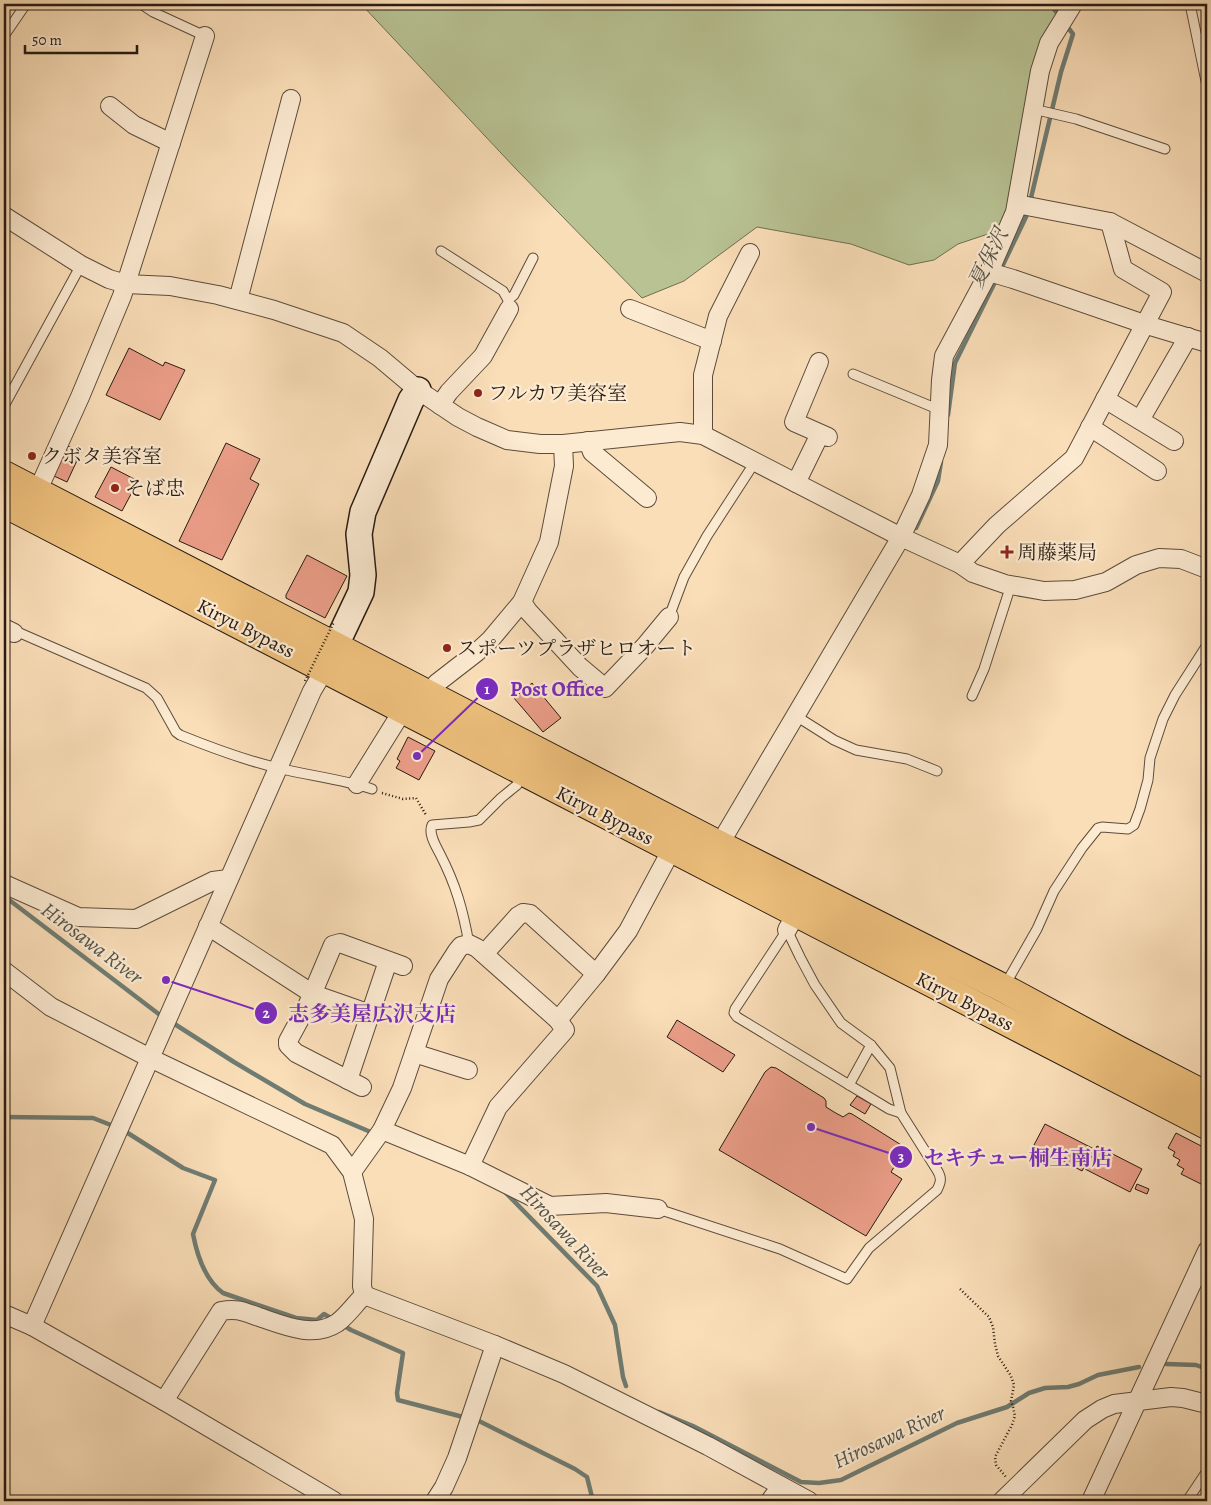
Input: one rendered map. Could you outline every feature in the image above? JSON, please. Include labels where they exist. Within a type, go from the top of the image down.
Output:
[{"type":"highway","name":"Kiryu Bypass","points":[[4,475],[22,504],[325,654],[427,695],[713,856],[1004,988],[1120,1052],[1207,1096]]},
{"type":"highway","name":"Kiryu Bypass","points":[[325,654],[403,710],[524,773],[672,849],[713,856],[792,922],[1207,1125]]},
{"type":"street","points":[[713,856],[901,537],[921,495],[938,445],[944,356],[989,272],[1018,204],[1040,71],[1049,43],[1073,4]]},
{"type":"street","points":[[22,504],[80,398],[126,284],[205,36]]},
{"type":"street","points":[[238,300],[290,99]]},
{"type":"street","points":[[110,106],[134,125],[171,143]]},
{"type":"street","points":[[1018,204],[1110,222],[1207,273]]},
{"type":"street","points":[[4,216],[81,266],[109,279],[126,284],[177,287],[218,295],[343,332],[380,358],[418,390],[458,417],[508,440],[540,444],[563,444],[680,432],[703,435],[901,537],[960,564],[973,573],[1011,585],[1044,591],[1075,590],[1106,582],[1136,565],[1159,558],[1181,559],[1207,569]]},
{"type":"street","points":[[960,564],[997,525],[1074,458],[1162,292],[1123,269],[1110,222]]},
{"type":"street","points":[[703,435],[703,375],[718,316],[750,253]]},
{"type":"street","points":[[989,272],[1144,325],[1207,343]]},
{"type":"street","points":[[440,404],[483,356],[508,304]]},
{"type":"street","points":[[630,308],[712,341]]},
{"type":"street","points":[[1140,420],[1188,337]]},
{"type":"street","points":[[796,483],[824,436],[794,422],[820,362]]},
{"type":"street","points":[[32,1326],[312,692],[325,654],[362,592],[363,575],[360,534],[363,512],[411,400],[418,390]]},
{"type":"street","points":[[1105,398],[1174,441]]},
{"type":"street","points":[[1090,427],[1157,471]]},
{"type":"street","points":[[588,441],[592,452],[647,498]]},
{"type":"street","points":[[427,695],[437,684],[478,652],[522,602],[549,542],[564,466],[563,444]]},
{"type":"street","points":[[522,602],[528,611],[580,667],[605,688],[645,646],[669,617]]},
{"type":"street","points":[[365,787],[403,710]]},
{"type":"street","points":[[558,1020],[596,974],[634,921],[672,849]]},
{"type":"street","points":[[4,884],[78,917],[136,919],[214,881],[228,879]]},
{"type":"street","points":[[484,954],[523,912],[530,914],[596,974]]},
{"type":"street","points":[[208,926],[312,994],[370,1014]]},
{"type":"street","points":[[340,944],[395,963],[370,1014],[355,1084],[296,1053],[288,1045],[288,1041],[312,994],[333,945],[340,944]]},
{"type":"street","points":[[352,1172],[382,1130],[402,1088],[438,979],[457,950],[464,944],[473,945],[484,954],[558,1020],[565,1030],[498,1107],[470,1166]]},
{"type":"street","points":[[4,971],[51,1007],[150,1058],[332,1145],[352,1172],[364,1219],[362,1286],[364,1295]]},
{"type":"street","points":[[414,1053],[468,1070]]},
{"type":"street","points":[[382,1130],[470,1166],[550,1206],[606,1203],[658,1209]]},
{"type":"street","points":[[1091,1501],[1207,1251]]},
{"type":"street","points":[[364,1295],[495,1345],[564,1374],[708,1446],[809,1501]]},
{"type":"street","points":[[164,1401],[222,1311],[234,1309],[297,1329],[322,1331],[342,1319],[364,1295]]},
{"type":"street","points":[[4,1314],[32,1326],[334,1501]]},
{"type":"street","points":[[435,1501],[444,1488],[457,1458],[495,1345]]},
{"type":"street","points":[[1002,1501],[1085,1420],[1102,1408],[1114,1404],[1170,1396],[1207,1404]]},
{"type":"street","points":[[770,1501],[781,1486]]},
{"type":"lane","points":[[4,36],[26,4]]},
{"type":"lane","points":[[141,4],[153,12],[205,36]]},
{"type":"lane","points":[[1190,4],[1207,86]]},
{"type":"lane","points":[[1033,109],[1076,119],[1165,150]]},
{"type":"lane","points":[[441,251],[502,291],[508,304]]},
{"type":"lane","points":[[508,304],[533,258]]},
{"type":"lane","points":[[4,406],[81,266]]},
{"type":"lane","points":[[854,374],[940,410]]},
{"type":"lane","points":[[669,617],[684,577],[707,536],[755,462]]},
{"type":"lane","points":[[972,696],[984,669],[1011,585]]},
{"type":"lane","points":[[9,631],[20,633],[146,688],[158,698],[180,736],[249,761],[365,787]]},
{"type":"lane","points":[[1004,988],[1037,929],[1054,890],[1092,835],[1098,828],[1102,827],[1128,829],[1134,825],[1144,797],[1150,758],[1162,719],[1207,645]]},
{"type":"lane","points":[[796,716],[834,740],[856,750],[907,759],[937,770]]},
{"type":"lane","points":[[469,944],[455,888],[433,842],[430,829],[432,825],[479,820],[517,785],[524,773]]},
{"type":"lane","points":[[658,1209],[780,1249],[847,1279],[869,1248],[937,1190],[940,1185],[941,1180],[937,1170],[901,1113],[890,1068],[871,1045],[848,1029],[832,1010],[807,972],[792,922]]},
{"type":"lane","points":[[792,922],[734,1013],[737,1017],[889,1110],[901,1113]]},
{"type":"lane","points":[[848,1085],[871,1045]]},
{"type":"lane","points":[[1187,1501],[1207,1471]]},
{"type":"path","points":[[365,787],[403,799],[416,798],[432,825]]},
{"type":"path","points":[[960,1289],[989,1317],[993,1327],[994,1344],[998,1356],[1012,1376],[1014,1385],[1011,1401],[1015,1416],[995,1458],[996,1465],[1017,1487]]},
{"type":"green space","points":[[361,4],[1061,4],[1040,71],[1011,209],[1000,230],[958,244],[934,260],[909,265],[851,244],[757,227],[684,281],[642,298],[516,169]]},
{"type":"building","points":[[129,348],[163,366],[165,362],[185,370],[160,420],[106,395]]},
{"type":"building","points":[[226,443],[260,459],[250,479],[259,484],[222,560],[179,541]]},
{"type":"building","points":[[68,446],[81,452],[67,482],[54,476]]},
{"type":"building","points":[[111,467],[138,481],[122,511],[95,497]]},
{"type":"building","points":[[307,555],[347,576],[325,618],[286,598]]},
{"type":"building","points":[[532,683],[561,718],[543,732],[514,698]]},
{"type":"building","points":[[408,737],[435,751],[419,780],[396,768],[400,761],[397,759]]},
{"type":"building","points":[[677,1020],[735,1055],[723,1072],[667,1037]]},
{"type":"building","points":[[771,1067],[776,1068],[824,1098],[826,1107],[834,1112],[843,1117],[849,1113],[852,1114],[906,1148],[891,1172],[902,1179],[866,1236],[719,1150],[765,1072]]},
{"type":"building","points":[[857,1096],[871,1104],[865,1114],[850,1105]]},
{"type":"building","points":[[1045,1124],[1094,1149],[1082,1171],[1034,1145]]},
{"type":"building","points":[[1176,1133],[1207,1149],[1207,1187],[1181,1174],[1184,1169],[1177,1165],[1180,1160],[1173,1156],[1175,1152],[1168,1148]]},
{"type":"building","points":[[1097,1146],[1142,1169],[1130,1192],[1085,1169]]},
{"type":"building","points":[[1137,1184],[1149,1189],[1147,1194],[1135,1189]]},
{"type":"waterway","name":"夏保沢","points":[[1050,4],[1060,17]]},
{"type":"waterway","name":"夏保沢","points":[[1030,202],[1061,72],[1073,34],[1066,25]]},
{"type":"waterway","name":"夏保沢","points":[[1000,271],[1028,210]]},
{"type":"waterway","name":"夏保沢","points":[[948,415],[955,363],[997,278]]},
{"type":"waterway","name":"夏保沢","points":[[916,528],[938,481],[941,462]]},
{"type":"waterway","name":"Hirosawa River","points":[[4,896],[160,1015]]},
{"type":"waterway","name":"Hirosawa River","points":[[173,1023],[305,1104],[373,1133]]},
{"type":"waterway","points":[[4,1117],[93,1118],[116,1127]]},
{"type":"waterway","points":[[123,1130],[183,1168],[215,1180],[193,1234],[203,1266],[217,1288],[223,1293],[296,1318],[317,1320],[324,1314],[334,1320]]},
{"type":"waterway","name":"Hirosawa River","points":[[504,1191],[597,1286],[615,1325],[626,1386]]},
{"type":"waterway","points":[[341,1324],[403,1353],[397,1393],[398,1400],[467,1418]]},
{"type":"waterway","name":"Hirosawa River","points":[[1166,1364],[1196,1365],[1207,1369]]},
{"type":"waterway","name":"Hirosawa River","points":[[659,1412],[693,1426],[801,1482],[819,1483],[841,1480],[957,1423],[1007,1407],[1029,1393],[1045,1388],[1068,1387],[1098,1375],[1139,1367]]},
{"type":"waterway","points":[[474,1420],[575,1469],[587,1477],[593,1501]]},
{"type":"place","name":"フルカワ美容室","points":[[478,393]]},
{"type":"place","name":"クボタ美容室","points":[[32,456]]},
{"type":"place","name":"そば忠","points":[[115,488]]},
{"type":"place","name":"周藤薬局","points":[[1007,552]]},
{"type":"place","name":"スポーツプラザヒロオート","points":[[447,648]]},
{"type":"place","name":"Post Office","points":[[417,756]]},
{"type":"place","name":"志多美屋広沢支店","points":[[166,980]]},
{"type":"place","name":"セキチュー桐生南店","points":[[811,1127]]}]
